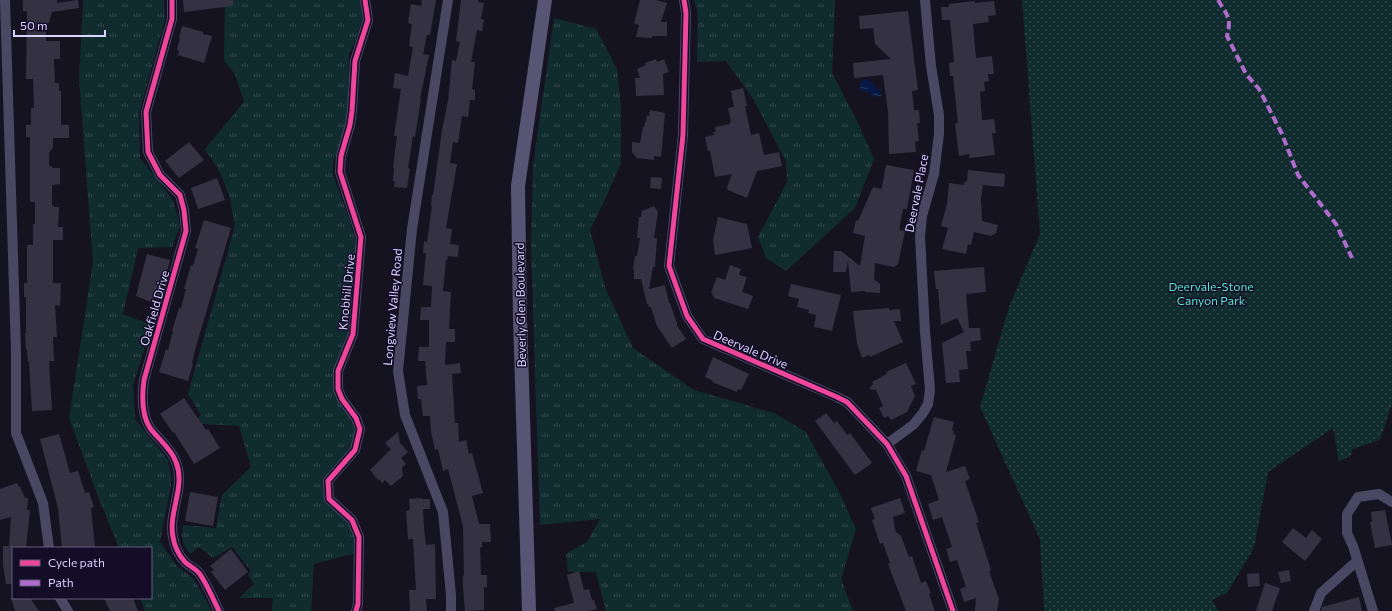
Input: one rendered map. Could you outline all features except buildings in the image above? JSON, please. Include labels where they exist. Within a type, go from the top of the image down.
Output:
[{"type":"main road","name":"Beverly Glen Boulevard","points":[[529,611],[520,326],[518,186],[545,0]]},
{"type":"street","points":[[5,0],[16,352],[16,433],[43,503],[49,547]]},
{"type":"street","name":"Oakfield Drive","points":[[172,0],[172,19],[146,112],[148,152],[160,176],[180,195],[184,210],[186,231],[144,380],[142,393],[144,412],[150,427],[164,442],[176,462],[180,483],[172,526],[173,538],[177,549],[185,562],[199,573],[219,611]]},
{"type":"street","name":"Knobhill Drive","points":[[356,611],[358,604],[358,538],[352,520],[330,499],[328,481],[355,450],[360,429],[356,418],[342,399],[338,389],[338,372],[353,334],[361,237],[340,172],[341,156],[350,125],[352,111],[355,61],[368,20],[364,0]]},
{"type":"street","name":"Longview Valley Road","points":[[448,0],[412,229],[398,371],[405,415],[443,512],[451,595],[451,611]]},
{"type":"street","name":"Deervale Drive","points":[[684,0],[686,13],[682,134],[669,266],[687,316],[703,339],[846,402],[886,444],[906,476],[953,611]]},
{"type":"street","name":"Deervale Place","points":[[886,444],[914,425],[928,404],[930,390],[925,332],[920,236],[922,216],[934,174],[939,134],[939,115],[931,66],[925,0]]},
{"type":"street","points":[[1373,611],[1353,546],[1347,533],[1347,514],[1358,497],[1379,494],[1392,502]]},
{"type":"street","points":[[1314,611],[1321,593],[1357,561]]},
{"type":"street","points":[[61,599],[68,611]]},
{"type":"green space","points":[[83,0],[164,0],[165,19],[139,113],[140,158],[173,200],[180,226],[172,247],[138,248],[123,314],[152,325],[133,385],[135,419],[168,460],[172,480],[160,542],[177,566],[194,579],[212,611],[145,611],[140,599],[152,599],[152,547],[119,547],[69,418],[93,262],[79,79]]},
{"type":"green space","points":[[225,0],[361,0],[363,7],[362,20],[356,40],[349,54],[348,113],[333,164],[333,175],[355,239],[356,254],[348,336],[335,366],[333,383],[338,399],[356,428],[350,451],[330,471],[325,479],[325,493],[350,525],[355,535],[355,553],[314,564],[311,610],[314,611],[272,611],[273,598],[239,598],[254,584],[248,575],[251,571],[232,547],[213,558],[199,547],[190,554],[185,547],[182,537],[183,525],[216,528],[222,495],[251,467],[239,426],[204,424],[197,427],[194,423],[201,415],[188,394],[235,226],[230,199],[221,174],[205,149],[244,102],[235,74],[224,61]]},
{"type":"green space","points":[[694,0],[835,0],[832,73],[857,121],[874,159],[855,208],[786,271],[766,258],[758,237],[787,182],[786,161],[752,97],[726,61],[697,62],[698,13]]},
{"type":"green space","name":"Deervale-Stone Canyon Park","points":[[1022,0],[1392,0],[1392,404],[1380,440],[1352,449],[1351,456],[1339,461],[1333,428],[1268,472],[1254,548],[1227,593],[1212,600],[1218,611],[1044,611],[1040,539],[980,407],[1009,307],[1040,234]]},
{"type":"green space","points":[[554,18],[596,29],[617,69],[621,107],[621,163],[590,230],[606,290],[633,348],[694,390],[774,413],[806,432],[839,492],[856,529],[841,579],[853,611],[606,611],[596,572],[568,572],[566,554],[587,542],[600,519],[540,525],[531,244],[533,165]]},
{"type":"water","points":[[867,79],[881,91],[881,96],[872,97],[870,93],[861,90],[860,83]]},
{"type":"marked path","points":[[1218,0],[1228,17],[1229,25],[1227,36],[1246,74],[1259,89],[1282,134],[1298,175],[1336,224],[1352,258]]},
{"type":"cycle path","points":[[172,0],[172,19],[146,112],[148,152],[160,175],[180,195],[184,210],[186,231],[144,380],[143,404],[147,423],[171,452],[179,471],[178,490],[172,528],[176,547],[183,560],[202,577],[219,611]]},
{"type":"cycle path","points":[[356,611],[358,604],[359,537],[352,520],[329,499],[328,481],[355,450],[360,429],[356,418],[342,399],[338,389],[338,371],[353,334],[361,237],[340,172],[341,156],[350,125],[352,111],[355,61],[368,20],[365,0]]},
{"type":"cycle path","points":[[684,0],[686,13],[683,135],[669,266],[687,316],[703,339],[847,402],[887,444],[906,476],[953,611]]}]
